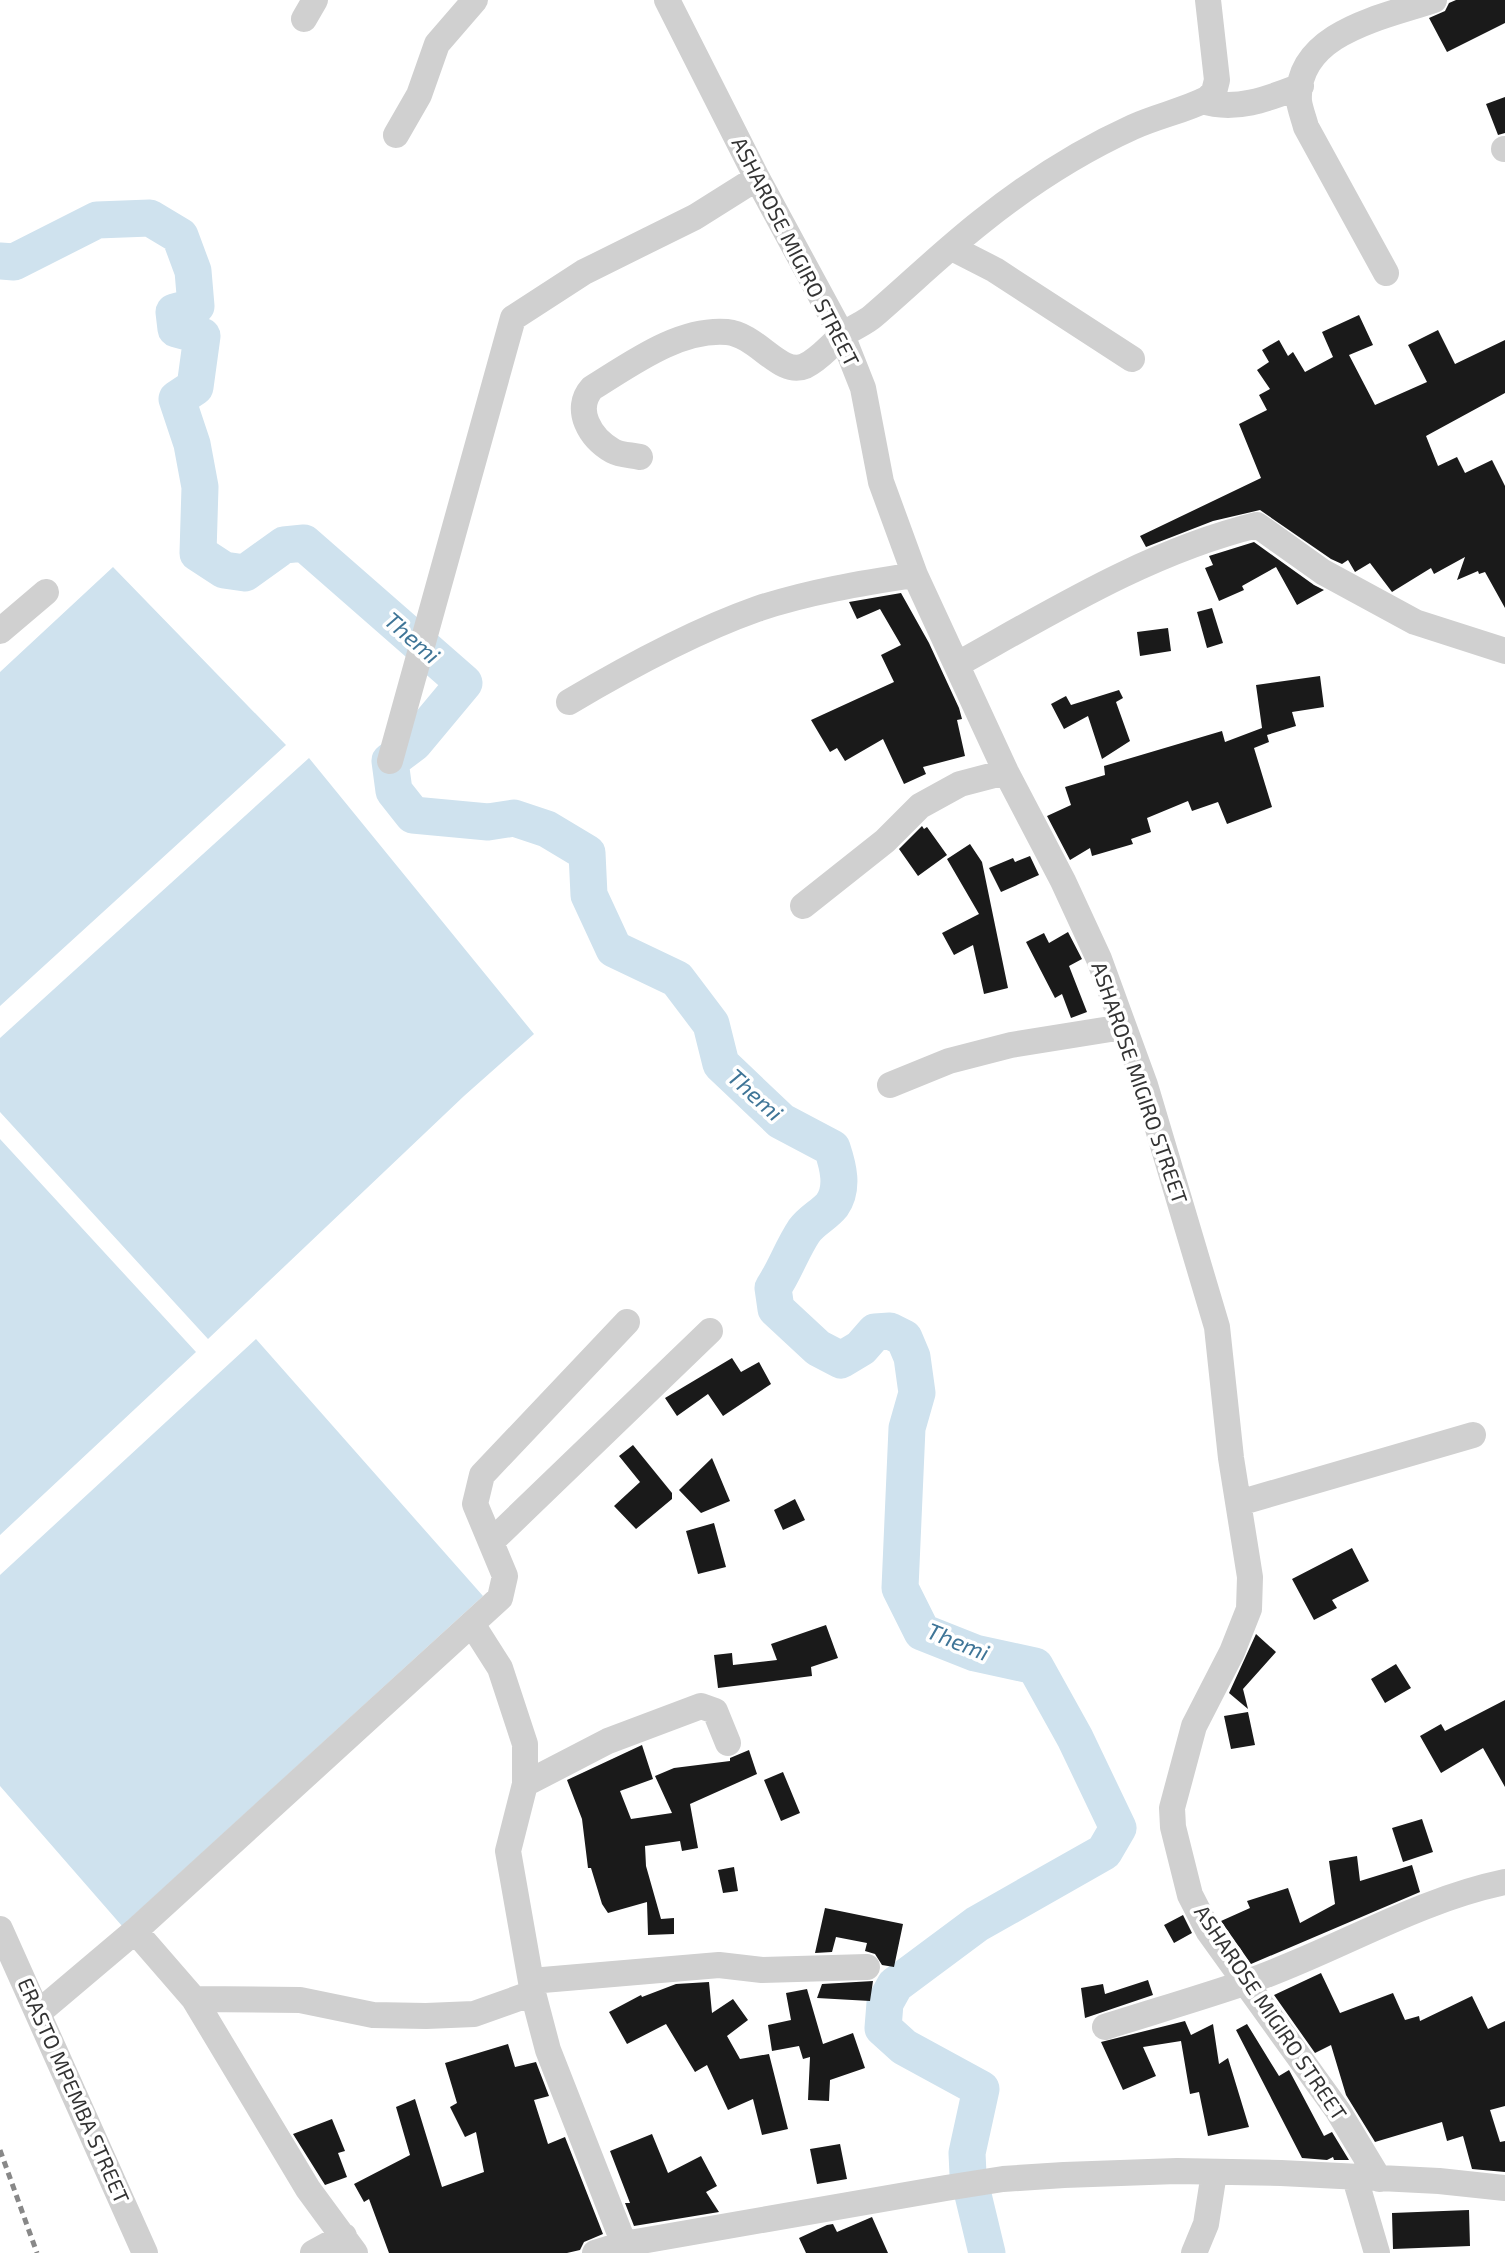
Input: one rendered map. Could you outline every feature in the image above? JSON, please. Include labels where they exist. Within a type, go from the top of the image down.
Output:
[{"type":"street","points":[[396,135],[418,95],[437,44],[475,0]]},
{"type":"street","name":"ASHAROSE MIGIRO STREET","points":[[667,0],[757,178],[842,335],[863,388],[881,482],[915,575],[1006,772],[1094,948],[1145,1085],[1217,1327],[1231,1458],[1250,1577],[1249,1609],[1232,1652],[1194,1726],[1172,1808],[1173,1827],[1190,1895],[1209,1932],[1338,2111],[1367,2178],[1377,2253]]},
{"type":"street","points":[[640,457],[615,452],[601,442],[588,425],[582,408],[584,397],[592,388],[667,344],[699,335],[726,332],[747,337],[780,364],[802,368],[821,356],[842,335],[871,318],[981,222],[1089,150],[1133,127],[1202,101],[1214,92],[1217,80],[1208,0]]},
{"type":"street","points":[[1386,272],[1306,127],[1299,100],[1301,86],[1307,62],[1328,40],[1434,0]]},
{"type":"street","points":[[1202,101],[1217,106],[1239,104],[1301,86]]},
{"type":"street","points":[[390,761],[513,318],[584,272],[695,217],[757,178]]},
{"type":"street","points":[[952,248],[995,270],[1132,359]]},
{"type":"street","points":[[958,664],[1140,567],[1197,544],[1257,525],[1323,572],[1415,622],[1505,651]]},
{"type":"street","points":[[569,702],[652,657],[757,609],[826,590],[915,575]]},
{"type":"street","points":[[0,631],[46,592]]},
{"type":"street","points":[[803,906],[885,841],[920,806],[960,784],[1006,772]]},
{"type":"street","points":[[890,1085],[949,1061],[1011,1045],[1123,1027]]},
{"type":"street","points":[[38,2013],[135,1931],[500,1598],[504,1587],[500,1559],[475,1504],[482,1475],[627,1322]]},
{"type":"street","points":[[491,1542],[710,1331]]},
{"type":"street","points":[[1239,1503],[1473,1435]]},
{"type":"street","points":[[472,1624],[500,1668],[514,1703],[525,1744],[525,1784],[508,1851],[532,1987],[548,2050],[624,2244]]},
{"type":"street","points":[[525,1784],[608,1741],[701,1706],[715,1711],[728,1743]]},
{"type":"street","points":[[1105,2027],[1246,1982],[1406,1915],[1479,1888],[1505,1882]]},
{"type":"street","name":"ERASTO MPEMBA STREET","points":[[0,1929],[145,2253]]},
{"type":"street","points":[[135,1931],[194,2000],[294,2168],[350,2244],[313,2253]]},
{"type":"street","points":[[194,2000],[300,2000],[373,2015],[474,2014],[532,1987],[719,1965],[762,1970],[867,1967]]},
{"type":"street","points":[[595,2253],[624,2244],[1003,2179],[1177,2171],[1439,2180],[1505,2188]]},
{"type":"street","points":[[1194,2253],[1206,2224],[1214,2173]]},
{"type":"water","points":[[113,567],[286,745],[0,1006],[0,672]]},
{"type":"water","points":[[309,758],[534,1034],[464,1096],[208,1339],[0,1112],[0,1038]]},
{"type":"water","points":[[0,1139],[196,1352],[0,1535]]},
{"type":"water","points":[[256,1339],[483,1596],[122,1926],[0,1786],[0,1575]]},
{"type":"building","points":[[1456,0],[1505,0],[1505,23],[1447,52],[1429,18],[1445,11],[1449,3]]},
{"type":"building","points":[[1505,97],[1505,133],[1498,135],[1486,104]]},
{"type":"building","points":[[1359,315],[1373,345],[1349,355],[1375,405],[1427,382],[1408,345],[1438,330],[1455,364],[1505,340],[1505,393],[1426,436],[1438,466],[1457,457],[1465,473],[1492,460],[1505,486],[1505,608],[1485,572],[1479,574],[1478,571],[1457,580],[1465,557],[1434,574],[1431,568],[1392,592],[1370,563],[1355,572],[1348,560],[1342,564],[1331,559],[1260,510],[1213,521],[1146,547],[1140,536],[1261,478],[1239,424],[1267,410],[1259,395],[1270,389],[1257,370],[1269,362],[1262,350],[1279,340],[1288,356],[1293,352],[1305,372],[1333,357],[1322,332]]},
{"type":"building","points":[[1254,542],[1324,590],[1297,605],[1276,567],[1242,586],[1244,590],[1219,601],[1205,568],[1213,565],[1209,556]]},
{"type":"building","points":[[901,593],[929,643],[959,708],[962,719],[957,720],[965,756],[923,767],[926,774],[904,784],[883,739],[845,761],[837,748],[830,752],[811,720],[894,682],[881,655],[901,645],[880,609],[857,619],[849,602]]},
{"type":"building","points":[[1212,608],[1223,643],[1207,648],[1197,612]]},
{"type":"building","points":[[1168,628],[1171,651],[1140,656],[1137,632]]},
{"type":"building","points":[[1320,676],[1324,707],[1292,712],[1296,726],[1267,735],[1269,742],[1254,748],[1272,807],[1227,824],[1218,802],[1192,811],[1188,801],[1147,818],[1151,832],[1131,839],[1133,844],[1092,856],[1090,848],[1070,860],[1047,816],[1071,805],[1065,787],[1105,775],[1104,766],[1222,731],[1225,742],[1262,728],[1256,685]]},
{"type":"building","points":[[1119,690],[1123,698],[1116,702],[1130,741],[1102,759],[1088,716],[1064,729],[1051,704],[1066,696],[1071,705]]},
{"type":"building","points":[[922,826],[924,829],[927,827],[947,855],[918,876],[899,849]]},
{"type":"building","points":[[970,844],[982,862],[1008,988],[984,994],[973,945],[954,955],[942,933],[979,914],[947,859]]},
{"type":"building","points":[[1030,856],[1039,875],[1001,892],[989,868],[1013,858],[1015,862]]},
{"type":"building","points":[[1068,932],[1082,959],[1069,966],[1087,1012],[1071,1018],[1062,994],[1055,998],[1026,942],[1044,933],[1049,943]]},
{"type":"building","points":[[732,1358],[741,1372],[759,1362],[771,1384],[723,1416],[708,1394],[677,1416],[665,1398]]},
{"type":"building","points":[[633,1445],[672,1493],[672,1499],[636,1529],[614,1506],[640,1482],[619,1456]]},
{"type":"building","points":[[712,1458],[730,1501],[701,1513],[679,1490]]},
{"type":"building","points":[[795,1499],[805,1520],[783,1530],[774,1510]]},
{"type":"building","points":[[714,1523],[726,1567],[698,1574],[686,1531]]},
{"type":"building","points":[[1352,1548],[1369,1581],[1332,1600],[1337,1608],[1314,1620],[1292,1579]]},
{"type":"building","points":[[826,1625],[838,1658],[811,1667],[812,1676],[718,1688],[714,1655],[732,1653],[733,1665],[777,1660],[771,1644]]},
{"type":"building","points":[[1256,1634],[1276,1652],[1243,1689],[1248,1709],[1229,1693]]},
{"type":"building","points":[[1396,1664],[1411,1688],[1385,1703],[1371,1679]]},
{"type":"building","points":[[1505,1700],[1505,1787],[1483,1748],[1441,1773],[1420,1736],[1441,1724],[1445,1731]]},
{"type":"building","points":[[1248,1712],[1255,1745],[1231,1749],[1224,1716]]},
{"type":"building","points":[[642,1745],[653,1779],[620,1791],[631,1819],[672,1813],[655,1776],[674,1768],[730,1761],[730,1758],[749,1750],[757,1774],[690,1804],[698,1848],[682,1851],[680,1841],[645,1846],[646,1866],[661,1919],[674,1918],[674,1934],[648,1935],[647,1902],[608,1913],[602,1904],[591,1868],[588,1868],[582,1819],[567,1780]]},
{"type":"building","points":[[783,1772],[800,1813],[781,1821],[764,1780]]},
{"type":"building","points":[[1422,1819],[1433,1852],[1403,1862],[1392,1828]]},
{"type":"building","points":[[1357,1856],[1360,1881],[1412,1865],[1420,1892],[1251,1964],[1221,1921],[1250,1908],[1247,1901],[1288,1888],[1300,1923],[1335,1904],[1329,1861]]},
{"type":"building","points":[[734,1867],[738,1891],[723,1893],[718,1870]]},
{"type":"building","points":[[825,1908],[903,1924],[894,1967],[882,1965],[875,1954],[865,1951],[867,1943],[836,1937],[832,1952],[815,1953]]},
{"type":"building","points":[[1183,1915],[1192,1933],[1174,1943],[1164,1925]]},
{"type":"building","points":[[1321,1973],[1340,2013],[1393,1993],[1405,2020],[1419,2016],[1420,2021],[1472,1996],[1488,2029],[1505,2021],[1505,2106],[1490,2110],[1500,2142],[1505,2141],[1505,2172],[1472,2169],[1463,2136],[1447,2141],[1442,2122],[1375,2142],[1346,2095],[1331,2045],[1315,2053],[1274,1995]]},
{"type":"building","points":[[1148,1980],[1153,1995],[1085,2018],[1081,1988],[1103,1984],[1105,1994]]},
{"type":"building","points":[[873,1981],[870,2001],[817,1998],[822,1984]]},
{"type":"building","points":[[709,1982],[712,2013],[733,1999],[748,2020],[727,2036],[740,2059],[769,2054],[788,2129],[762,2135],[753,2099],[728,2110],[707,2065],[695,2072],[666,2024],[627,2044],[609,2012],[641,1995],[642,1997],[676,1984]]},
{"type":"building","points":[[807,1989],[823,2044],[853,2033],[865,2068],[830,2080],[829,2101],[808,2100],[810,2057],[803,2059],[799,2046],[772,2051],[768,2025],[791,2020],[786,1993]]},
{"type":"building","points":[[1185,2021],[1191,2035],[1213,2024],[1219,2064],[1228,2058],[1249,2127],[1208,2136],[1199,2092],[1190,2094],[1181,2041],[1143,2047],[1156,2076],[1123,2090],[1101,2042]]},
{"type":"building","points":[[1247,2024],[1279,2076],[1289,2070],[1324,2136],[1332,2132],[1349,2160],[1334,2160],[1333,2157],[1327,2160],[1302,2158],[1236,2030]]},
{"type":"building","points":[[508,2044],[515,2067],[536,2062],[549,2096],[534,2100],[548,2144],[565,2137],[603,2234],[584,2242],[580,2250],[567,2253],[389,2253],[369,2199],[364,2202],[354,2184],[410,2155],[396,2107],[415,2099],[442,2187],[484,2172],[476,2132],[465,2137],[450,2107],[457,2103],[445,2063]]},
{"type":"building","points":[[332,2119],[345,2151],[338,2153],[347,2177],[325,2185],[293,2134]]},
{"type":"building","points":[[652,2134],[668,2173],[701,2156],[717,2186],[706,2192],[719,2212],[634,2226],[625,2203],[630,2203],[610,2151]]},
{"type":"building","points":[[840,2144],[847,2179],[817,2184],[810,2149]]},
{"type":"building","points":[[1469,2210],[1470,2246],[1393,2249],[1392,2213]]},
{"type":"building","points":[[872,2217],[888,2253],[806,2253],[799,2238],[827,2225],[833,2224],[837,2232]]},
{"type":"waterway","name":"Themi","points":[[0,261],[14,262],[97,220],[150,218],[180,236],[193,271],[196,306],[174,312],[176,329],[202,336],[195,387],[177,399],[192,444],[200,487],[198,553],[224,570],[245,573],[284,545],[304,543],[464,683],[414,743],[390,761],[394,791],[413,815],[488,822],[514,818],[547,829],[587,853],[589,895],[614,949],[677,979],[711,1024],[721,1064],[781,1121],[832,1148],[839,1177],[836,1198],[829,1209],[807,1227],[796,1245],[773,1288],[776,1309],[818,1348],[841,1360],[861,1348],[875,1332],[890,1331],[904,1338],[912,1357],[917,1393],[907,1428],[900,1588],[922,1632],[975,1653],[1035,1666],[1075,1738],[1118,1828],[1104,1852],[977,1924],[895,1985],[885,2003],[883,2028],[904,2047],[981,2089],[967,2153],[968,2174],[987,2253]]},
{"type":"railway","points":[[0,2150],[37,2253]]}]
